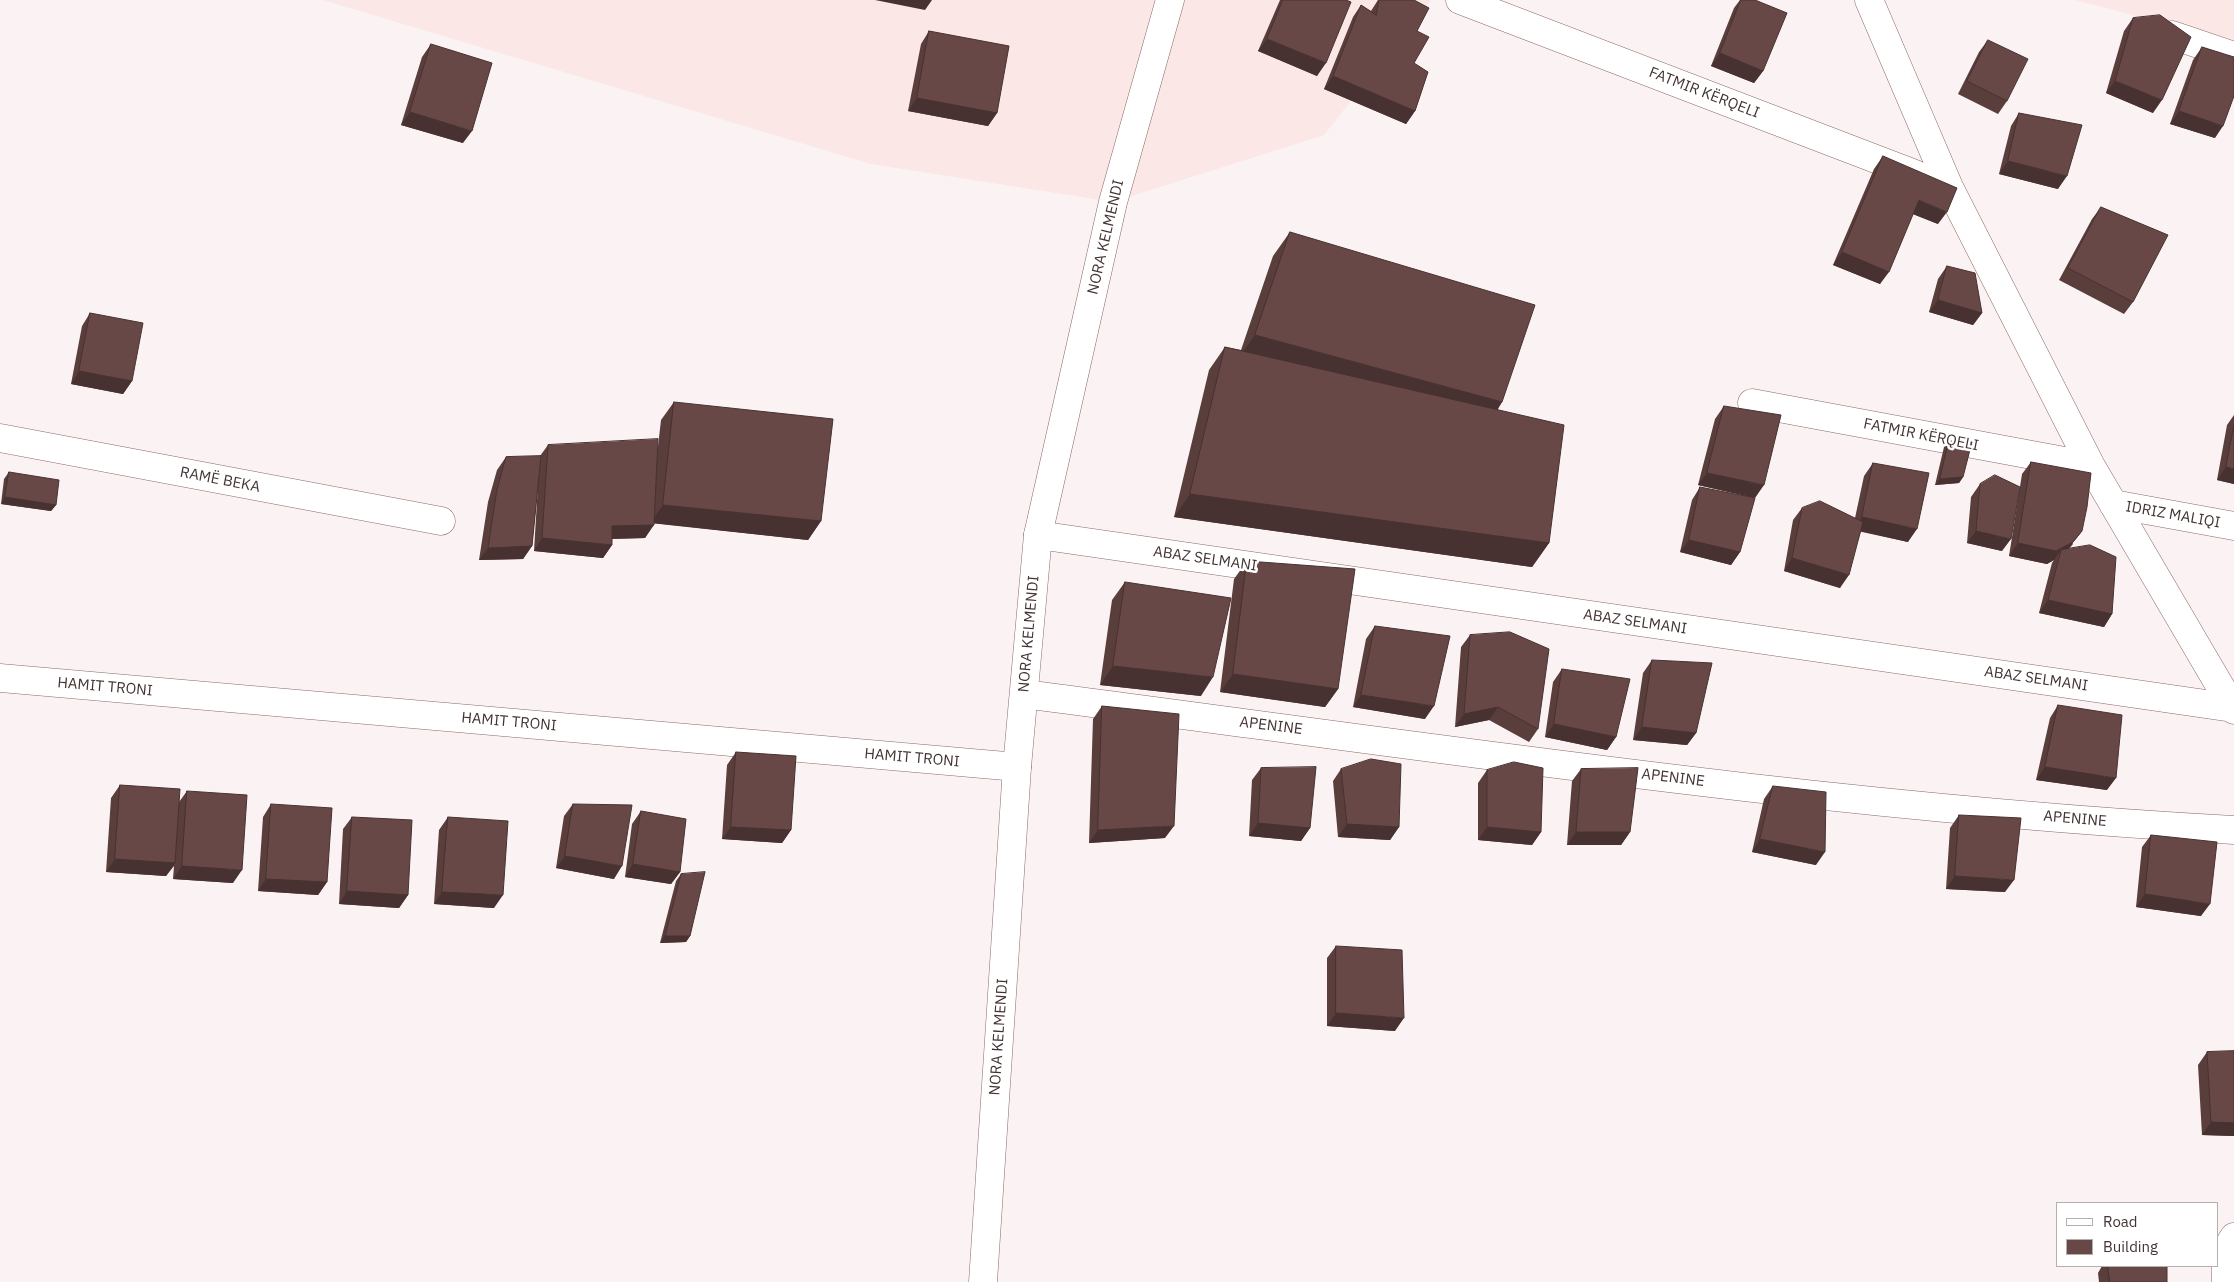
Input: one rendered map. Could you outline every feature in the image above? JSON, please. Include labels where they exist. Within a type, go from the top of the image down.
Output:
[{"type":"street","name":"NORA KELMENDI","points":[[982,1282],[1017,767],[1038,535],[1114,202],[1170,0]]},
{"type":"street","name":"FATMIR KËRQELI","points":[[1460,0],[1949,187]]},
{"type":"street","points":[[1869,0],[1949,187],[2091,466],[2233,709]]},
{"type":"street","points":[[2172,35],[2234,56]]},
{"type":"street","name":"FATMIR KËRQELI","points":[[1752,403],[2091,466]]},
{"type":"street","name":"RAMË BEKA","points":[[0,438],[441,521]]},
{"type":"street","name":"IDRIZ MALIQI","points":[[2113,504],[2234,526]]},
{"type":"street","name":"ABAZ SELMANI","points":[[1038,535],[2233,709]]},
{"type":"street","name":"HAMIT TRONI","points":[[0,678],[1017,767]]},
{"type":"street","name":"APENINE","points":[[1024,694],[1755,789],[2134,825],[2234,830]]},
{"type":"street","points":[[2226,1282],[2226,1261],[2230,1242],[2234,1237]]},
{"type":"shaded area","points":[[323,0],[1431,0],[1324,135],[1113,202],[871,164]]},
{"type":"shaded area","points":[[2075,0],[2234,0],[2234,49],[2129,14]]},
{"type":"building","points":[[1283,0],[1346,0],[1351,2],[1326,63],[1267,39]]},
{"type":"building","points":[[1379,0],[1414,0],[1429,8],[1417,31],[1429,37],[1414,63],[1428,72],[1415,111],[1333,76],[1361,5],[1376,15]]},
{"type":"building","points":[[1741,0],[1755,0],[1787,13],[1763,71],[1720,53]]},
{"type":"building","points":[[2160,15],[2191,37],[2162,100],[2115,81],[2133,18]]},
{"type":"building","points":[[929,31],[1009,46],[997,113],[917,98]]},
{"type":"building","points":[[1988,40],[2028,59],[2007,101],[1967,81]]},
{"type":"building","points":[[431,44],[492,63],[472,131],[410,112]]},
{"type":"building","points":[[2202,47],[2234,57],[2234,96],[2223,126],[2179,111]]},
{"type":"building","points":[[2019,113],[2082,125],[2067,176],[2008,161]]},
{"type":"building","points":[[1883,156],[1957,188],[1947,212],[1919,200],[1889,272],[1842,252]]},
{"type":"building","points":[[2101,207],[2168,235],[2133,302],[2068,268]]},
{"type":"building","points":[[1290,232],[1535,305],[1502,402],[1255,335]]},
{"type":"building","points":[[1947,266],[1975,273],[1982,313],[1938,300]]},
{"type":"building","points":[[90,313],[143,323],[132,381],[79,371]]},
{"type":"building","points":[[1225,347],[1564,425],[1549,543],[1190,494]]},
{"type":"building","points":[[674,402],[833,419],[821,521],[663,505]]},
{"type":"building","points":[[1724,406],[1781,415],[1764,485],[1707,473]]},
{"type":"building","points":[[2234,425],[2234,469],[2226,467]]},
{"type":"building","points":[[658,439],[654,525],[612,526],[612,545],[542,538],[548,445]]},
{"type":"building","points":[[1949,441],[1972,442],[1963,477],[1940,479]]},
{"type":"building","points":[[541,456],[532,546],[488,548],[497,489],[506,457]]},
{"type":"building","points":[[2031,462],[2091,473],[2082,531],[2073,542],[2056,551],[2018,543]]},
{"type":"building","points":[[1873,463],[1929,473],[1917,529],[1862,517]]},
{"type":"building","points":[[9,472],[59,480],[56,505],[5,497]]},
{"type":"building","points":[[1995,475],[2020,487],[2011,539],[1976,531],[1980,484]]},
{"type":"building","points":[[1700,487],[1755,498],[1740,552],[1689,540]]},
{"type":"building","points":[[1820,501],[1863,522],[1849,575],[1792,558],[1802,508]]},
{"type":"building","points":[[2090,545],[2116,557],[2112,614],[2048,600],[2061,550]]},
{"type":"building","points":[[1247,561],[1355,569],[1338,689],[1233,674]]},
{"type":"building","points":[[1125,582],[1231,598],[1213,677],[1113,666]]},
{"type":"building","points":[[1375,626],[1450,636],[1434,706],[1361,695]]},
{"type":"building","points":[[1510,632],[1549,649],[1538,729],[1498,707],[1464,714],[1470,635]]},
{"type":"building","points":[[1652,660],[1712,663],[1696,733],[1642,727]]},
{"type":"building","points":[[1562,669],[1630,679],[1616,737],[1554,724]]},
{"type":"building","points":[[2058,705],[2122,715],[2116,778],[2045,767]]},
{"type":"building","points":[[1102,706],[1179,714],[1174,826],[1098,830]]},
{"type":"building","points":[[736,752],[796,756],[791,830],[731,827]]},
{"type":"building","points":[[1371,759],[1401,764],[1399,827],[1347,824],[1341,769]]},
{"type":"building","points":[[1514,762],[1543,768],[1541,832],[1487,827],[1487,770]]},
{"type":"building","points":[[1316,767],[1310,828],[1258,823],[1261,768]]},
{"type":"building","points":[[1638,768],[1630,832],[1576,832],[1581,769]]},
{"type":"building","points":[[120,785],[180,789],[175,863],[115,859]]},
{"type":"building","points":[[1773,786],[1826,792],[1825,852],[1760,839]]},
{"type":"building","points":[[187,791],[247,795],[242,870],[182,866]]},
{"type":"building","points":[[271,804],[332,808],[327,882],[266,879]]},
{"type":"building","points":[[573,804],[632,805],[622,866],[565,856]]},
{"type":"building","points":[[641,811],[686,819],[680,872],[633,864]]},
{"type":"building","points":[[1959,815],[2021,818],[2014,880],[1955,876]]},
{"type":"building","points":[[352,817],[412,820],[408,895],[347,891]]},
{"type":"building","points":[[448,817],[508,821],[503,895],[442,892]]},
{"type":"building","points":[[2151,835],[2217,842],[2210,904],[2145,894]]},
{"type":"building","points":[[705,872],[690,936],[665,936],[681,874]]},
{"type":"building","points":[[1336,946],[1402,950],[1404,1018],[1336,1013]]},
{"type":"building","points":[[2234,1051],[2234,1123],[2211,1122],[2207,1052]]},
{"type":"building","points":[[2108,1267],[2167,1267],[2167,1282],[2110,1282]]}]
